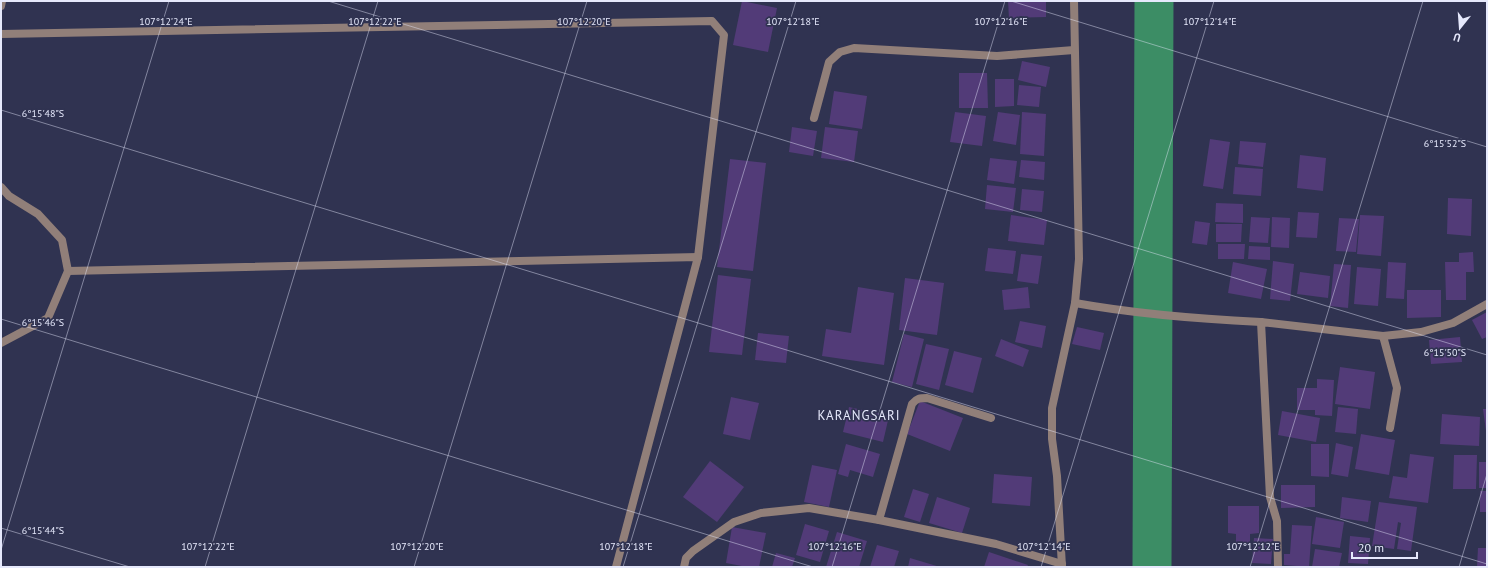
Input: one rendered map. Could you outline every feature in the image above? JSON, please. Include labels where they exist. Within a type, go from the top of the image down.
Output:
[{"type":"street","points":[[1,6],[2,1]]},
{"type":"street","points":[[684,567],[686,558],[693,551],[734,522],[761,513],[809,508],[879,520],[996,544],[1062,566],[1057,476],[1052,439],[1052,408],[1075,304],[1079,259],[1074,1]]},
{"type":"street","points":[[1,34],[712,21],[724,35],[698,257],[616,567]]},
{"type":"street","points":[[814,118],[829,62],[840,52],[854,48],[997,56],[1074,50]]},
{"type":"street","points":[[1,187],[9,196],[38,214],[62,240],[68,271],[48,318],[1,343]]},
{"type":"street","points":[[68,271],[698,257]]},
{"type":"street","points":[[1075,304],[1113,310],[1208,319],[1261,322],[1383,336],[1421,332],[1453,323],[1487,304]]},
{"type":"street","points":[[1261,322],[1270,497],[1277,521],[1278,567]]},
{"type":"street","points":[[1383,336],[1397,388],[1390,428]]},
{"type":"street","points":[[879,520],[912,404],[916,399],[927,398],[991,418]]},
{"type":"building","points":[[742,1],[777,8],[768,52],[733,45]]},
{"type":"building","points":[[1008,1],[1046,1],[1046,17],[1009,18]]},
{"type":"building","points":[[1022,61],[1050,67],[1046,87],[1018,80]]},
{"type":"building","points":[[959,73],[987,73],[988,108],[959,108]]},
{"type":"building","points":[[995,79],[1014,79],[1014,106],[995,107]]},
{"type":"building","points":[[1019,85],[1041,87],[1039,107],[1017,105]]},
{"type":"building","points":[[834,91],[867,96],[862,129],[829,124]]},
{"type":"building","points":[[955,112],[986,116],[982,146],[950,142]]},
{"type":"building","points":[[998,112],[1020,115],[1016,145],[993,141]]},
{"type":"building","points":[[1022,112],[1046,114],[1044,156],[1020,154]]},
{"type":"building","points":[[792,127],[817,131],[813,156],[789,152]]},
{"type":"building","points":[[825,127],[858,131],[854,162],[821,158]]},
{"type":"building","points":[[1210,139],[1230,142],[1223,189],[1203,186]]},
{"type":"building","points":[[1240,141],[1266,143],[1263,167],[1238,164]]},
{"type":"building","points":[[1300,155],[1326,158],[1323,191],[1297,188]]},
{"type":"building","points":[[990,158],[1017,161],[1014,184],[987,180]]},
{"type":"building","points":[[730,159],[766,163],[753,271],[717,267]]},
{"type":"building","points":[[1021,160],[1045,162],[1044,180],[1019,177]]},
{"type":"building","points":[[1235,167],[1263,169],[1261,196],[1233,194]]},
{"type":"building","points":[[987,185],[1016,188],[1013,212],[985,209]]},
{"type":"building","points":[[1022,189],[1044,191],[1042,212],[1020,210]]},
{"type":"building","points":[[1448,198],[1472,199],[1471,236],[1447,234]]},
{"type":"building","points":[[1216,203],[1243,204],[1243,223],[1215,222]]},
{"type":"building","points":[[1298,212],[1319,213],[1317,238],[1296,237]]},
{"type":"building","points":[[1011,215],[1047,220],[1044,245],[1008,241]]},
{"type":"building","points":[[1360,215],[1384,216],[1381,256],[1357,254]]},
{"type":"building","points":[[1251,217],[1270,218],[1268,243],[1249,242]]},
{"type":"building","points":[[1272,217],[1290,218],[1289,248],[1271,247]]},
{"type":"building","points":[[1339,218],[1359,219],[1356,252],[1336,251]]},
{"type":"building","points":[[1195,221],[1210,223],[1207,245],[1192,243]]},
{"type":"building","points":[[1216,224],[1242,224],[1241,242],[1216,242]]},
{"type":"building","points":[[1218,244],[1245,244],[1244,259],[1218,259]]},
{"type":"building","points":[[1249,246],[1270,247],[1270,260],[1248,259]]},
{"type":"building","points":[[988,248],[1016,251],[1013,274],[985,271]]},
{"type":"building","points":[[1473,252],[1474,272],[1466,272],[1466,300],[1446,300],[1445,262],[1459,262],[1459,253]]},
{"type":"building","points":[[1021,254],[1042,256],[1038,284],[1017,281]]},
{"type":"building","points":[[1273,261],[1294,264],[1290,301],[1270,299]]},
{"type":"building","points":[[1233,262],[1267,269],[1261,299],[1228,293]]},
{"type":"building","points":[[1388,262],[1406,263],[1404,299],[1386,298]]},
{"type":"building","points":[[1334,264],[1351,265],[1348,308],[1330,306]]},
{"type":"building","points":[[1357,267],[1381,269],[1378,306],[1354,304]]},
{"type":"building","points":[[1300,272],[1330,276],[1328,298],[1297,294]]},
{"type":"building","points":[[718,275],[751,279],[742,355],[709,352]]},
{"type":"building","points":[[905,278],[944,283],[937,335],[899,330]]},
{"type":"building","points":[[858,287],[894,293],[884,365],[822,356],[826,329],[851,333]]},
{"type":"building","points":[[1028,287],[1030,308],[1004,310],[1002,290]]},
{"type":"building","points":[[1407,290],[1441,290],[1441,317],[1407,318]]},
{"type":"building","points":[[1487,312],[1487,337],[1482,339],[1472,320]]},
{"type":"building","points":[[1020,321],[1046,326],[1042,348],[1015,342]]},
{"type":"building","points":[[1077,327],[1104,333],[1100,350],[1072,344]]},
{"type":"building","points":[[758,333],[789,336],[786,363],[755,360]]},
{"type":"building","points":[[904,334],[924,339],[912,387],[892,382]]},
{"type":"building","points":[[1460,337],[1462,362],[1431,364],[1429,340]]},
{"type":"building","points":[[1001,339],[1029,350],[1023,367],[995,356]]},
{"type":"building","points":[[926,344],[949,349],[939,390],[916,384]]},
{"type":"building","points":[[954,351],[982,358],[973,393],[945,385]]},
{"type":"building","points":[[1340,367],[1375,372],[1370,409],[1335,404]]},
{"type":"building","points":[[1317,379],[1334,380],[1332,416],[1315,415],[1315,410],[1297,410],[1297,388],[1317,388]]},
{"type":"building","points":[[731,397],[759,403],[750,440],[723,434]]},
{"type":"building","points":[[920,401],[963,418],[950,451],[907,434]]},
{"type":"building","points":[[849,407],[889,416],[883,442],[843,432]]},
{"type":"building","points":[[1338,407],[1358,409],[1356,434],[1335,432]]},
{"type":"building","points":[[1483,409],[1487,409],[1487,431],[1486,431]]},
{"type":"building","points":[[1282,411],[1320,418],[1316,442],[1278,435]]},
{"type":"building","points":[[1442,414],[1480,417],[1479,446],[1440,444]]},
{"type":"building","points":[[1361,434],[1395,440],[1389,475],[1355,469]]},
{"type":"building","points":[[1336,443],[1353,447],[1348,477],[1331,474]]},
{"type":"building","points":[[846,444],[880,454],[873,477],[850,470],[848,477],[838,474]]},
{"type":"building","points":[[1311,444],[1329,444],[1329,477],[1311,476]]},
{"type":"building","points":[[1410,454],[1434,457],[1428,503],[1389,498],[1393,476],[1407,478]]},
{"type":"building","points":[[1454,455],[1477,455],[1476,489],[1453,489]]},
{"type":"building","points":[[710,461],[744,487],[717,522],[683,497]]},
{"type":"building","points":[[1479,462],[1487,462],[1487,488],[1479,488]]},
{"type":"building","points":[[812,465],[837,470],[829,507],[804,502]]},
{"type":"building","points":[[994,474],[1032,477],[1030,506],[992,503]]},
{"type":"building","points":[[1281,485],[1315,485],[1315,507],[1281,508]]},
{"type":"building","points":[[913,489],[929,494],[920,522],[904,517]]},
{"type":"building","points":[[1480,491],[1487,491],[1487,512],[1480,512]]},
{"type":"building","points":[[937,497],[970,508],[962,533],[929,523]]},
{"type":"building","points":[[1342,497],[1371,501],[1368,522],[1340,518]]},
{"type":"building","points":[[1379,502],[1417,507],[1411,551],[1397,549],[1401,523],[1398,522],[1394,549],[1372,546]]},
{"type":"building","points":[[1228,506],[1259,506],[1259,533],[1250,534],[1250,543],[1236,543],[1236,534],[1228,533]]},
{"type":"building","points":[[1316,517],[1344,522],[1340,548],[1312,544]]},
{"type":"building","points":[[805,524],[829,531],[820,562],[796,555]]},
{"type":"building","points":[[1292,525],[1312,526],[1309,567],[1284,565],[1284,554],[1290,554]]},
{"type":"building","points":[[732,527],[766,533],[759,567],[747,567],[726,563]]},
{"type":"building","points":[[837,532],[867,541],[859,567],[826,567]]},
{"type":"building","points":[[1350,536],[1370,538],[1368,564],[1348,563]]},
{"type":"building","points":[[1254,538],[1273,539],[1271,564],[1252,563]]},
{"type":"building","points":[[877,545],[899,551],[894,567],[870,567]]},
{"type":"building","points":[[1478,548],[1487,548],[1487,567],[1477,567]]},
{"type":"building","points":[[1315,549],[1342,553],[1339,567],[1312,567]]},
{"type":"building","points":[[989,552],[1028,565],[1027,567],[984,567]]},
{"type":"building","points":[[776,553],[795,558],[792,567],[772,567]]},
{"type":"building","points":[[910,558],[940,567],[908,567]]},
{"type":"waterway","points":[[1152,567],[1154,1]]},
{"type":"district","name":"KARANGSARI","points":[[859,415]]}]
